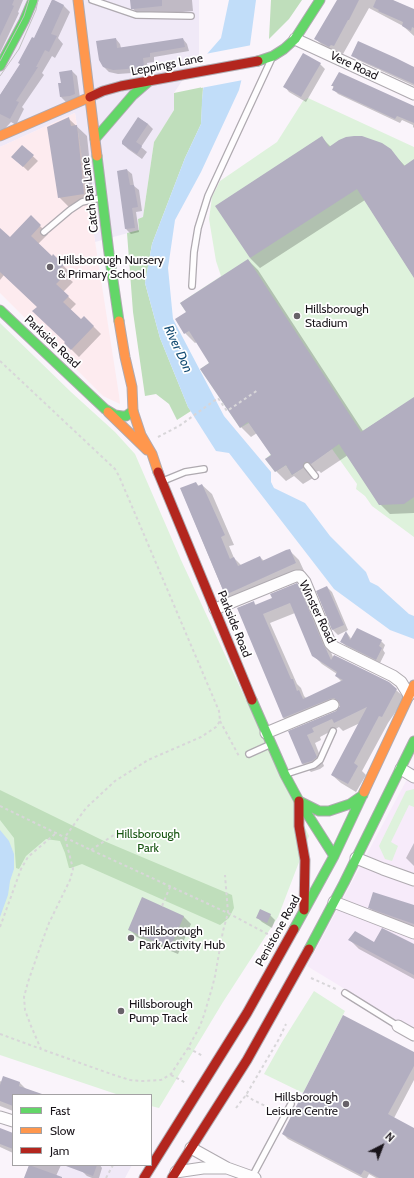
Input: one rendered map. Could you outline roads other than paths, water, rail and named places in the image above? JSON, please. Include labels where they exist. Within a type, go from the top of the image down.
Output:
[{"type":"main road","points":[[0,66],[24,21],[33,0]]},
{"type":"main road","name":"Catch Bar Lane","points":[[78,0],[115,296],[125,357],[132,387],[133,411]]},
{"type":"main road","name":"Leppings Lane","points":[[0,136],[103,91],[121,86],[257,61],[273,56],[295,39],[320,0]]},
{"type":"main road","points":[[95,139],[133,95],[148,82]]},
{"type":"main road","name":"Parkside Road","points":[[0,310],[106,409],[127,432],[152,454]]},
{"type":"main road","name":"Catch Bar Lane","points":[[132,387],[138,398]]},
{"type":"main road","points":[[138,398],[142,407]]},
{"type":"main road","points":[[133,411],[137,406],[138,398]]},
{"type":"main road","name":"Parkside Road","points":[[106,409],[115,415],[122,416],[126,416],[133,411],[141,434],[152,454],[162,482],[266,733],[299,801],[338,862]]},
{"type":"main road","name":"Parkside Road","points":[[151,437],[152,454]]},
{"type":"main road","name":"Penistone Road","points":[[152,1165],[247,1013],[304,910],[338,862],[363,795],[412,690]]},
{"type":"main road","points":[[174,1175],[246,1060],[297,971],[344,883],[414,741]]},
{"type":"main road","points":[[382,753],[400,769]]},
{"type":"main road","points":[[299,801],[319,811],[329,811],[350,804],[363,795]]},
{"type":"main road","name":"Parkside Road","points":[[299,801],[300,826],[305,860],[304,910]]},
{"type":"main road","points":[[338,862],[344,883]]},
{"type":"main road","points":[[155,1160],[175,1152],[192,1148]]},
{"type":"main road","name":"Penistone Road","points":[[144,1178],[151,1166]]},
{"type":"street","name":"Vere Road","points":[[295,39],[414,94]]},
{"type":"street","name":"Winster Road","points":[[215,609],[296,576],[300,576],[305,582],[330,643],[334,647],[393,676],[412,690]]},
{"type":"street","points":[[266,733],[333,706]]},
{"type":"street","points":[[400,769],[414,777]]},
{"type":"street","points":[[356,858],[414,880]]},
{"type":"street","points":[[334,902],[414,933]]},
{"type":"street","points":[[398,1026],[414,1035]]},
{"type":"street","points":[[0,1117],[12,1121]]},
{"type":"street","points":[[192,1148],[227,1168],[254,1178]]},
{"type":"street","points":[[174,1175],[203,1168],[227,1168]]},
{"type":"lane","points":[[92,0],[136,15],[191,16]]},
{"type":"lane","points":[[192,286],[194,252],[198,228],[208,196],[273,56]]},
{"type":"lane","points":[[44,232],[82,202],[102,198]]},
{"type":"lane","points":[[308,466],[315,476]]},
{"type":"lane","points":[[162,482],[185,472],[204,468]]},
{"type":"lane","points":[[285,774],[314,765],[320,760],[333,731]]},
{"type":"lane","points":[[249,754],[272,744]]},
{"type":"lane","points":[[346,993],[398,1026]]},
{"type":"lane","points":[[254,1178],[291,1104]]},
{"type":"water","name":"River Don","points":[[229,0],[256,0],[250,45],[239,90],[201,172],[175,220],[168,268],[173,319],[224,416],[271,472],[271,482],[274,488],[305,503],[330,536],[366,572],[370,582],[378,586],[409,614],[414,616],[414,639],[390,630],[334,589],[229,453],[216,451],[188,407],[160,338],[145,283],[152,244],[185,158],[201,124],[207,54],[221,38]]},
{"type":"water","points":[[0,830],[9,841],[14,854],[14,869],[8,895],[0,917]]},
{"type":"tram line","points":[[0,61],[24,16],[29,0]]},
{"type":"tram line","points":[[0,76],[19,49],[36,10],[38,0]]},
{"type":"place","name":"Hillsborough Nursery & Primary School","points":[[50,267]]},
{"type":"place","name":"Hillsborough Stadium","points":[[297,316]]},
{"type":"place","name":"Hillsborough Park Activity Hub","points":[[131,938]]},
{"type":"place","name":"Hillsborough Pump Track","points":[[121,1011]]},
{"type":"place","name":"Hillsborough Leisure Centre","points":[[346,1104]]},
{"type":"park label","name":"Hillsborough Park","points":[[148,841]]}]
